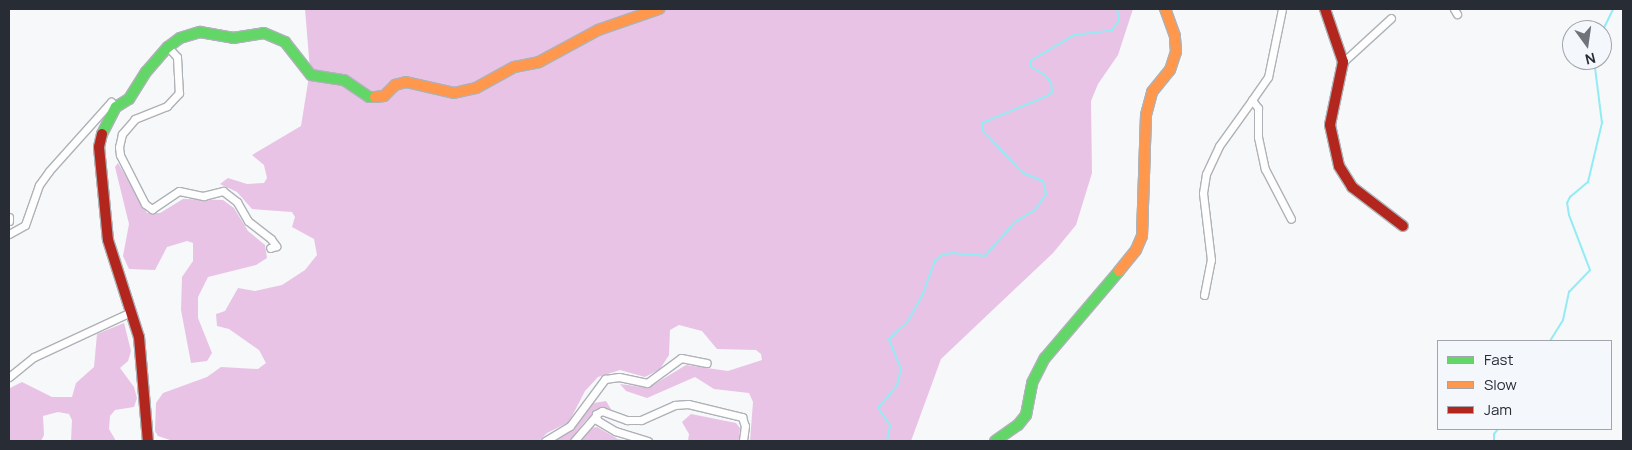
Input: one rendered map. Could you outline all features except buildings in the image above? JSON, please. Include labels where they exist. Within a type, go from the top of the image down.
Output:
[{"type":"street","points":[[148,441],[139,337],[113,265],[98,158],[102,133],[116,107],[129,99],[146,72],[168,47],[180,38],[200,32],[233,38],[268,34],[288,44],[310,75],[340,78],[366,96],[377,98],[406,82],[447,94],[476,88],[514,68],[544,59],[598,30],[659,9]]},
{"type":"street","points":[[996,441],[1018,425],[1026,415],[1032,383],[1046,358],[1136,250],[1142,236],[1146,178],[1146,115],[1152,92],[1170,70],[1176,52],[1175,36],[1165,9]]},
{"type":"street","points":[[1204,295],[1211,260],[1203,193],[1206,174],[1219,146],[1268,77],[1282,9]]},
{"type":"street","points":[[1325,9],[1343,62],[1330,125],[1339,166],[1352,187],[1403,226]]},
{"type":"street","points":[[1343,62],[1391,18]]},
{"type":"street","points":[[168,47],[178,57],[179,93],[167,106],[135,119],[122,134],[119,147],[120,155],[144,204],[152,209],[179,191],[203,196],[223,191],[237,202],[248,221],[271,238],[276,246],[270,248]]},
{"type":"street","points":[[1252,100],[1258,108],[1258,137],[1265,169],[1291,219]]},
{"type":"street","points":[[9,234],[25,225],[39,185],[49,171],[111,102],[116,107]]},
{"type":"street","points":[[9,377],[34,357],[131,312]]},
{"type":"street","points":[[545,441],[570,426],[605,379],[620,376],[647,383],[680,358],[707,363]]},
{"type":"street","points":[[574,441],[595,417],[602,412],[627,420],[640,420],[685,403],[740,416],[745,426],[743,441]]},
{"type":"street","points":[[595,417],[619,433],[648,441]]},
{"type":"shaded area","points":[[305,9],[1133,9],[1118,55],[1098,84],[1091,101],[1092,173],[1076,225],[1053,253],[941,359],[911,441],[750,441],[753,402],[749,393],[714,389],[695,377],[647,398],[626,391],[620,384],[642,387],[653,385],[686,365],[728,371],[762,360],[761,354],[756,350],[717,349],[702,331],[679,325],[670,330],[669,355],[660,369],[645,377],[620,370],[598,377],[585,391],[569,422],[547,433],[539,441],[173,441],[158,436],[155,431],[156,403],[163,393],[207,377],[221,367],[258,369],[266,363],[259,350],[229,329],[217,326],[216,314],[225,311],[238,288],[255,291],[282,285],[305,270],[317,255],[314,239],[292,227],[295,217],[292,212],[252,209],[237,192],[220,184],[228,178],[247,184],[264,183],[267,178],[264,165],[252,155],[301,126],[310,70]]},
{"type":"shaded area","points":[[118,163],[147,213],[160,213],[183,199],[223,200],[234,208],[248,231],[265,245],[267,258],[256,265],[208,277],[198,297],[198,318],[212,353],[207,361],[191,363],[181,310],[182,277],[193,261],[193,243],[187,241],[167,247],[155,270],[129,269],[123,256],[129,224],[115,167]]},
{"type":"shaded area","points":[[124,323],[131,351],[128,361],[120,368],[134,387],[137,398],[134,407],[115,410],[110,416],[109,429],[116,441],[71,441],[72,420],[69,414],[58,412],[43,416],[44,435],[41,441],[9,441],[10,388],[22,382],[52,397],[72,397],[76,383],[94,367],[97,334]]},
{"type":"shaded area","points":[[606,401],[611,409],[587,419],[569,441],[550,441],[585,409],[594,403]]},
{"type":"shaded area","points":[[691,414],[736,423],[740,428],[739,441],[688,441],[689,434],[682,422]]},
{"type":"shaded area","points":[[597,427],[618,439],[629,441],[579,441],[591,428]]},
{"type":"waterway","points":[[887,441],[890,425],[878,408],[897,385],[901,369],[889,339],[908,321],[922,296],[935,261],[942,255],[953,253],[985,256],[1015,222],[1035,210],[1046,194],[1043,181],[1023,173],[982,130],[982,123],[1047,96],[1052,92],[1051,83],[1045,75],[1031,67],[1030,61],[1074,35],[1112,30],[1119,20],[1117,9]]},
{"type":"waterway","points":[[1608,20],[1613,9]]},
{"type":"waterway","points":[[1551,340],[1563,320],[1569,292],[1590,270],[1569,215],[1567,203],[1570,197],[1588,182],[1602,123],[1595,70]]},
{"type":"waterway","points":[[1494,441],[1494,434],[1497,430]]},
{"type":"traffic: fast","points":[[102,134],[116,107],[129,99],[146,72],[168,47],[180,38],[200,32],[233,38],[264,33],[285,42],[311,75],[344,80],[369,97],[375,97]]},
{"type":"traffic: fast","points":[[995,441],[1018,425],[1026,415],[1032,383],[1045,358],[1119,271]]},
{"type":"traffic: slow","points":[[375,97],[384,96],[395,85],[406,82],[454,93],[476,88],[514,67],[539,62],[598,30],[659,9]]},
{"type":"traffic: slow","points":[[1119,271],[1136,250],[1142,236],[1146,115],[1152,92],[1170,70],[1176,52],[1175,36],[1165,9]]},
{"type":"traffic: jam","points":[[1325,9],[1343,62],[1330,125],[1339,166],[1352,187],[1403,226]]},
{"type":"traffic: jam","points":[[102,134],[99,147],[108,240],[139,337],[148,441]]}]
